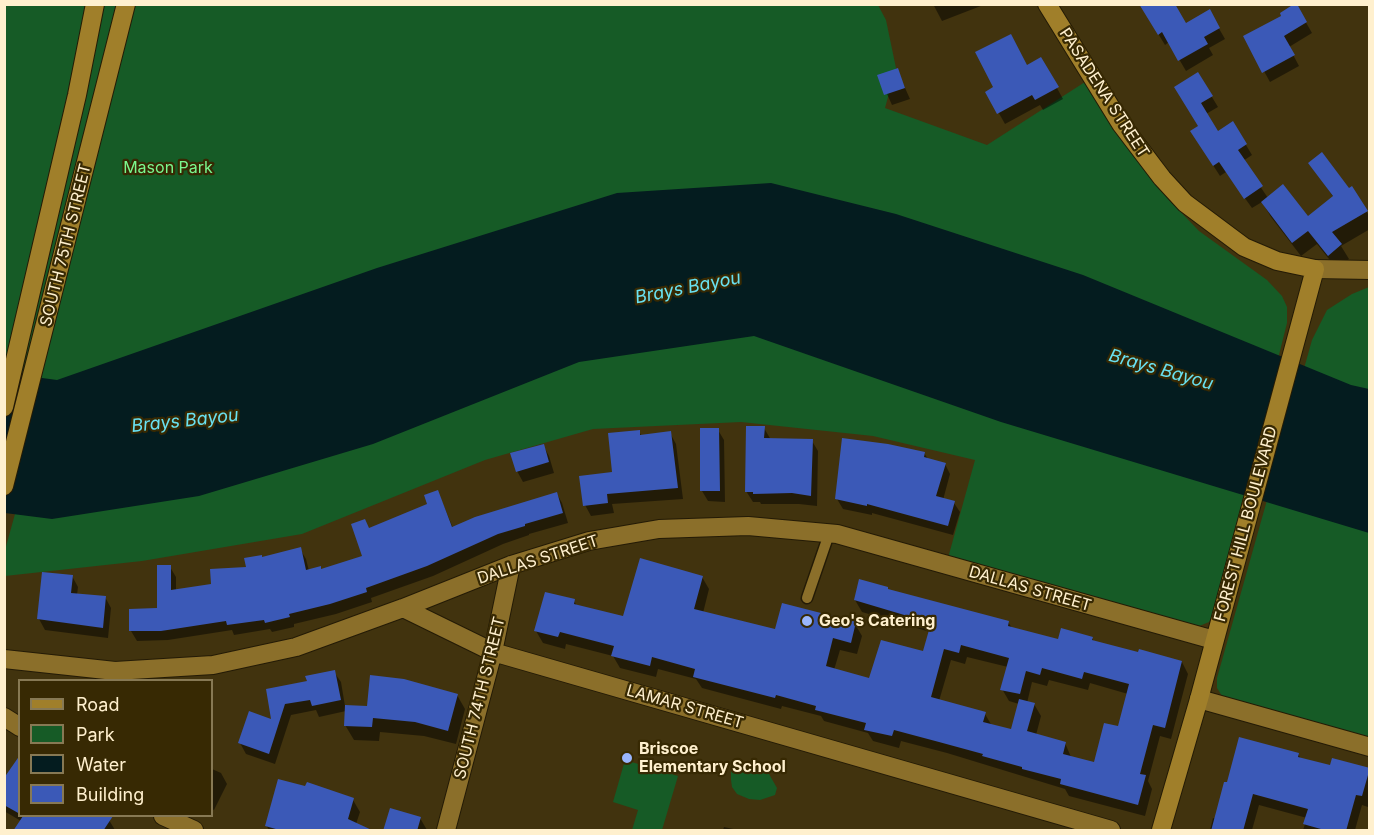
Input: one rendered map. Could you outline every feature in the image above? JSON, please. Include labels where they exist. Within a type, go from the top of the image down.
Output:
[{"type":"street","name":"SOUTH 75TH STREET","points":[[4,407],[77,95],[95,4]]},
{"type":"street","name":"SOUTH 75TH STREET","points":[[4,486],[126,4]]},
{"type":"street","name":"PASADENA STREET","points":[[1047,4],[1120,124],[1185,204],[1244,247],[1277,261],[1316,269]]},
{"type":"street","points":[[1316,269],[1370,270]]},
{"type":"street","name":"FOREST HILL BOULEVARD","points":[[1161,831],[1316,269]]},
{"type":"street","name":"DALLAS STREET","points":[[4,659],[115,670],[213,665],[296,647],[511,565],[589,541],[659,529],[748,526],[837,534],[1214,640]]},
{"type":"street","name":"SOUTH 74TH STREET","points":[[446,831],[493,652],[511,565]]},
{"type":"street","name":"LAMAR STREET","points":[[403,608],[493,652],[1111,831]]},
{"type":"street","points":[[1199,699],[1370,747]]},
{"type":"street","points":[[4,717],[18,726]]},
{"type":"street","points":[[165,817],[194,831]]},
{"type":"lane","points":[[807,597],[829,534]]},
{"type":"green space","name":"Mason Park","points":[[5,5],[878,5],[886,20],[896,68],[885,108],[987,145],[1085,82],[1136,159],[1169,200],[1199,231],[1267,280],[1282,296],[1287,307],[1287,323],[1214,614],[1209,622],[1197,627],[948,558],[975,460],[873,436],[741,422],[593,429],[485,460],[302,534],[142,561],[5,576],[5,550],[15,514],[5,373]]},
{"type":"green space","points":[[1369,287],[1369,738],[1222,696],[1217,688],[1217,678],[1312,340],[1327,310],[1352,294]]},
{"type":"green space","points":[[625,760],[678,776],[662,830],[632,830],[638,810],[613,802]]},
{"type":"green space","points":[[736,764],[742,764],[749,771],[762,771],[769,774],[777,788],[775,795],[760,800],[749,799],[737,794],[732,787],[731,780],[731,771]]},
{"type":"water","name":"Brays Bayou","points":[[771,183],[896,214],[1083,275],[1351,385],[1369,389],[1369,533],[1001,422],[754,336],[579,362],[373,444],[199,496],[52,519],[5,513],[5,373],[57,380],[377,268],[617,193]]},
{"type":"building","points":[[1139,4],[1175,4],[1186,23],[1210,9],[1220,28],[1204,37],[1208,44],[1178,61],[1162,32],[1158,35]]},
{"type":"building","points":[[1297,4],[1307,22],[1284,36],[1295,55],[1262,73],[1243,36],[1281,16],[1280,13]]},
{"type":"building","points":[[1011,34],[1027,65],[1041,57],[1059,87],[1035,100],[1032,95],[997,114],[985,92],[993,87],[975,52]]},
{"type":"building","points":[[898,68],[905,88],[884,95],[877,75]]},
{"type":"building","points":[[1198,72],[1213,96],[1201,103],[1218,131],[1233,121],[1247,144],[1238,150],[1263,186],[1244,199],[1219,162],[1213,166],[1190,131],[1198,126],[1174,87]]},
{"type":"building","points":[[1322,152],[1349,188],[1352,186],[1368,211],[1332,232],[1342,244],[1328,256],[1308,231],[1292,243],[1261,202],[1283,184],[1308,216],[1333,196],[1308,163]]},
{"type":"building","points":[[746,426],[765,426],[764,438],[813,439],[811,496],[792,493],[753,494],[753,492],[745,492]]},
{"type":"building","points":[[700,428],[719,428],[720,491],[700,491]]},
{"type":"building","points":[[640,430],[640,435],[671,431],[678,488],[607,494],[608,503],[583,506],[579,476],[612,472],[608,433]]},
{"type":"building","points":[[842,438],[925,452],[924,457],[946,463],[936,496],[955,501],[948,526],[867,504],[867,506],[835,499]]},
{"type":"building","points":[[544,444],[549,462],[516,472],[510,453]]},
{"type":"building","points":[[438,490],[452,527],[475,517],[557,492],[563,513],[498,534],[427,566],[366,588],[367,592],[289,614],[290,617],[265,623],[264,620],[227,625],[226,621],[161,631],[129,631],[129,609],[157,608],[157,565],[171,565],[171,590],[211,584],[210,569],[246,567],[244,558],[262,555],[262,557],[301,547],[306,570],[321,566],[321,569],[362,556],[351,524],[365,519],[369,528],[427,504],[424,495]]},
{"type":"building","points":[[640,558],[703,576],[694,609],[775,629],[782,603],[856,622],[851,643],[833,638],[826,666],[869,678],[881,640],[923,651],[931,623],[854,600],[859,579],[888,587],[888,589],[1009,621],[1008,626],[1058,639],[1061,628],[1093,637],[1092,640],[1138,652],[1139,649],[1182,661],[1165,728],[1153,725],[1140,774],[1146,775],[1138,805],[1060,784],[1061,779],[1022,769],[1022,767],[982,756],[983,754],[894,730],[892,736],[864,730],[866,723],[815,710],[816,706],[693,677],[695,669],[652,657],[650,666],[611,656],[614,646],[560,632],[558,637],[534,631],[545,592],[575,599],[574,604],[623,616]],"holes":[[[961,645],[1009,658],[1000,690],[1020,694],[1026,671],[1040,675],[1042,668],[1082,679],[1084,672],[1129,684],[1118,726],[1104,723],[1094,762],[1063,754],[1066,742],[1027,731],[1035,703],[1019,699],[1011,729],[983,722],[986,712],[931,697],[944,649],[959,653]]]},
{"type":"building","points":[[42,572],[73,575],[71,593],[106,596],[103,628],[37,619]]},
{"type":"building","points":[[335,670],[341,700],[312,706],[310,700],[285,704],[269,754],[238,743],[249,711],[271,719],[266,689],[307,681],[305,676]]},
{"type":"building","points":[[370,675],[404,679],[458,694],[448,731],[415,722],[373,718],[372,727],[344,726],[345,705],[367,706]]},
{"type":"building","points":[[1239,737],[1299,753],[1298,757],[1330,765],[1332,758],[1370,768],[1362,796],[1356,795],[1346,831],[1328,831],[1303,824],[1308,809],[1253,794],[1243,831],[1211,831]]},
{"type":"building","points":[[18,758],[18,813],[4,805],[4,778]]},
{"type":"building","points":[[278,779],[305,786],[307,782],[354,798],[348,819],[374,831],[283,831],[265,826]]},
{"type":"building","points":[[390,808],[421,817],[417,831],[383,831]]},
{"type":"building","points":[[22,817],[112,817],[103,831],[13,831]]},
{"type":"place","name":"Geo's Catering","points":[[807,621]]},
{"type":"place","name":"Briscoe Elementary School","points":[[627,758]]}]
